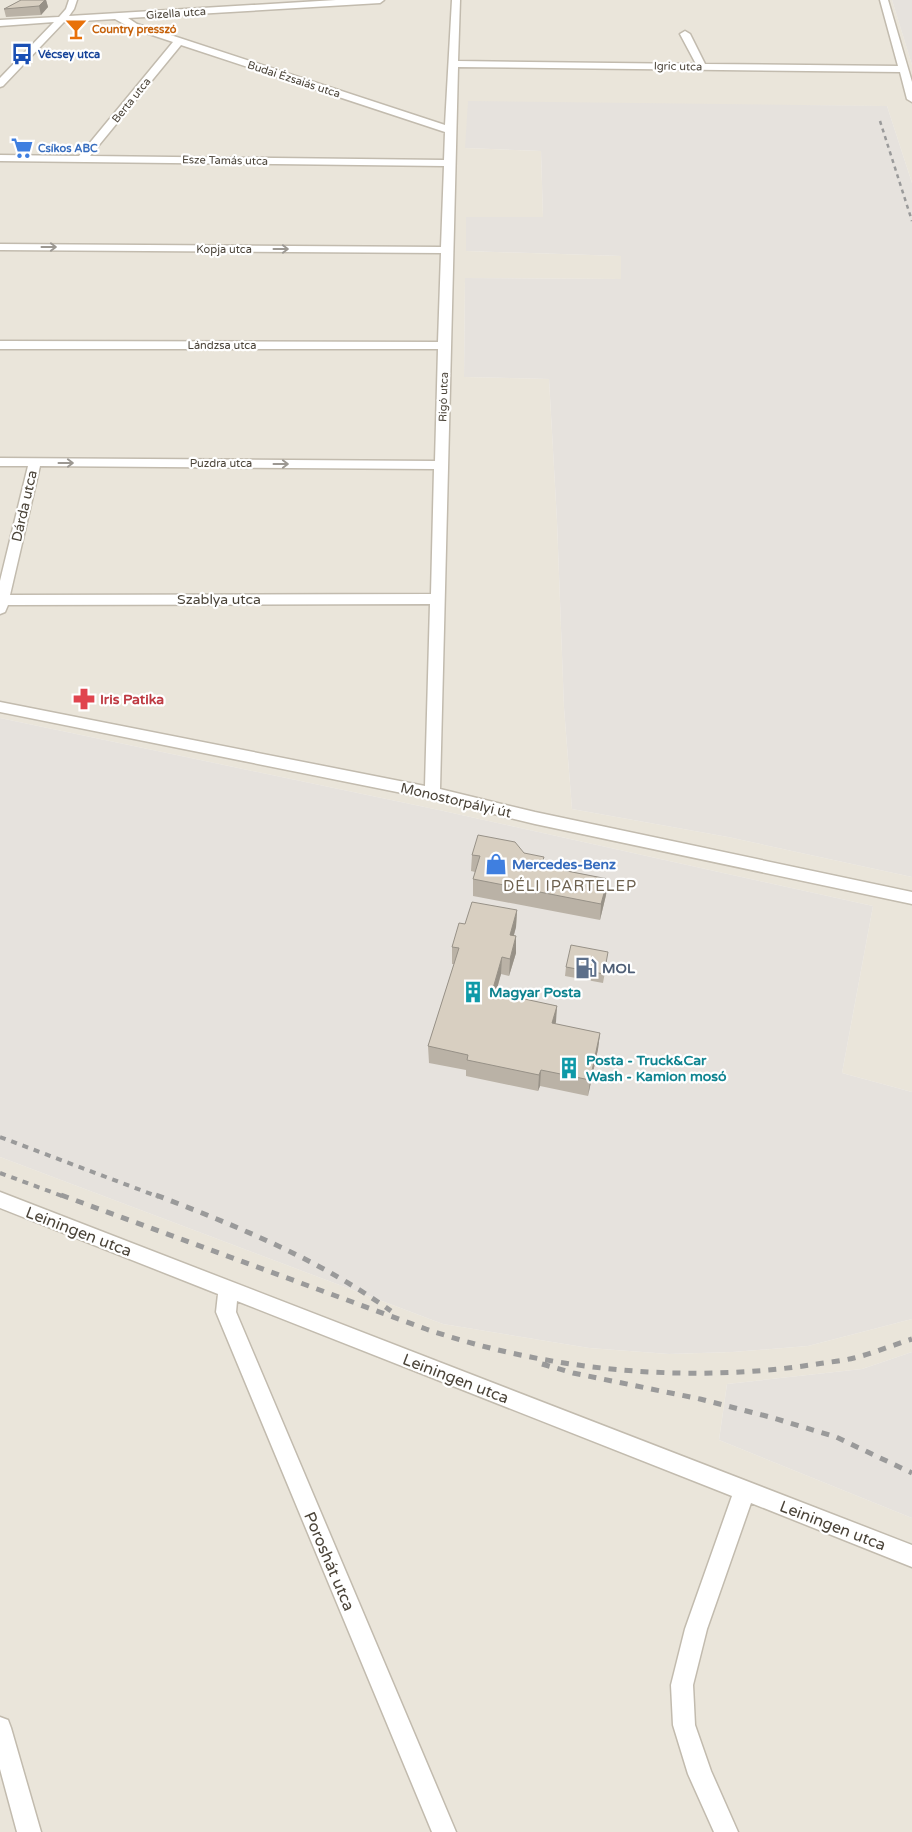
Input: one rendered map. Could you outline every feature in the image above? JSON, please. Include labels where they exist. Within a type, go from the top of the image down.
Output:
[{"type":"street","points":[[0,84],[62,19],[74,0],[82,7],[99,13],[130,16]]},
{"type":"street","name":"Gizella utca","points":[[5,23],[380,0]]},
{"type":"street","name":"Rigó utca","points":[[432,794],[449,162],[456,0]]},
{"type":"street","points":[[884,0],[912,100]]},
{"type":"street","points":[[138,27],[133,20],[140,15]]},
{"type":"street","name":"Budai Ézsaiás utca","points":[[115,17],[124,19],[130,25],[450,130]]},
{"type":"street","points":[[5,23],[29,25],[37,28],[42,35],[42,40]]},
{"type":"street","points":[[685,34],[702,67]]},
{"type":"street","name":"Berta utca","points":[[82,159],[180,41]]},
{"type":"street","name":"Igric utca","points":[[453,64],[903,69]]},
{"type":"street","name":"Esze Tamás utca","points":[[0,158],[449,162]]},
{"type":"street","name":"Kopja utca","points":[[0,247],[447,250]]},
{"type":"street","name":"Lándzsa utca","points":[[0,344],[445,346]]},
{"type":"street","name":"Puzdra utca","points":[[0,462],[441,465]]},
{"type":"street","name":"Dárda utca","points":[[1,604],[34,462]]},
{"type":"street","name":"Szablya utca","points":[[1,604],[437,599]]},
{"type":"street","name":"Monostorpályi út","points":[[0,707],[432,794],[535,818],[912,898]]},
{"type":"street","name":"Leiningen utca","points":[[0,1200],[912,1556]]},
{"type":"street","name":"Poroshát utca","points":[[228,1289],[226,1312],[444,1832]]},
{"type":"street","points":[[726,1832],[700,1774],[684,1725],[682,1685],[696,1630],[745,1490]]},
{"type":"street","points":[[0,1728],[5,1769],[29,1832]]},
{"type":"shaded area","points":[[0,0],[892,0],[912,65],[912,183],[887,106],[709,105],[465,148],[541,151],[543,217],[466,217],[466,251],[621,256],[622,279],[465,278],[464,377],[549,379],[557,521],[564,708],[572,809],[728,837],[912,877],[912,1092],[842,1073],[873,906],[439,810],[0,718]]},
{"type":"shaded area","points":[[892,0],[912,0],[912,65]]},
{"type":"shaded area","points":[[468,101],[887,106],[912,183],[912,877],[728,837],[572,809],[564,708],[557,521],[549,379],[464,377],[465,278],[621,279],[621,256],[466,251],[466,217],[543,217],[541,151],[465,148]]},
{"type":"shaded area","points":[[0,718],[439,810],[873,906],[842,1073],[912,1092],[912,1319],[808,1346],[733,1352],[669,1354],[589,1348],[443,1324],[0,1157]]},
{"type":"shaded area","points":[[0,1157],[443,1324],[589,1348],[669,1354],[733,1352],[808,1346],[912,1319],[912,1352],[862,1369],[727,1384],[719,1440],[912,1518],[912,1832],[0,1832]]},
{"type":"shaded area","points":[[912,1352],[912,1518],[719,1440],[727,1384],[862,1369]]},
{"type":"building","points":[[21,0],[45,0],[39,6],[4,9]]},
{"type":"building","points":[[478,835],[515,842],[524,853],[544,857],[541,866],[608,879],[601,904],[473,879],[480,856],[472,855]]},
{"type":"building","name":"Magyar Posta","points":[[472,902],[517,910],[510,935],[516,936],[510,959],[502,957],[492,992],[557,1006],[552,1023],[600,1033],[590,1080],[541,1070],[539,1075],[467,1060],[468,1055],[428,1046],[459,948],[452,947],[459,923],[465,924]]},
{"type":"building","points":[[571,945],[608,952],[604,974],[566,967]]},
{"type":"railway","points":[[880,121],[912,221]]},
{"type":"railway","points":[[0,1137],[159,1197]]},
{"type":"railway","points":[[0,1173],[65,1197]]},
{"type":"railway","points":[[61,1195],[426,1329],[521,1355],[570,1364],[619,1370],[669,1373],[719,1373],[768,1370],[849,1359],[912,1339]]},
{"type":"railway","points":[[156,1195],[248,1232],[306,1260],[335,1275],[391,1311]]},
{"type":"railway","points":[[542,1364],[573,1373],[700,1399],[770,1417],[836,1437],[912,1473]]},
{"type":"place","name":"Country presszó","points":[[76,29]]},
{"type":"place","name":"Vécsey utca","points":[[22,54]]},
{"type":"place","name":"Csíkos ABC","points":[[22,148]]},
{"type":"place","name":"Iris Patika","points":[[84,699]]},
{"type":"place","name":"Mercedes-Benz","points":[[496,864]]},
{"type":"place","name":"MOL","points":[[586,968]]},
{"type":"place","name":"Magyar Posta","points":[[473,992]]},
{"type":"place","name":"Posta - Truck&Car Wash - Kamion mosó","points":[[569,1068]]},
{"type":"district","name":"DÉLI IPARTELEP","points":[[570,886]]}]
